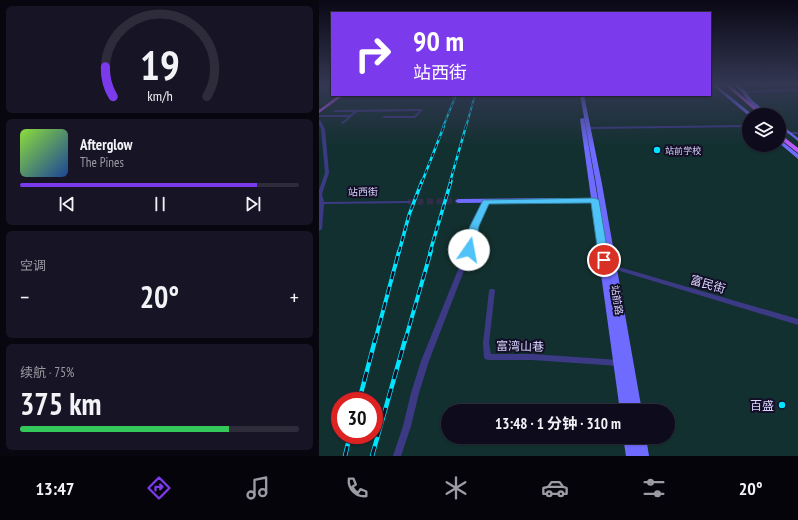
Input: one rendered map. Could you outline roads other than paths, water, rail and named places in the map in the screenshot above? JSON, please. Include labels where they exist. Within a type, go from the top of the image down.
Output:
[{"type":"main road","points":[[319,112],[328,105]]},
{"type":"main road","name":"站前路","points":[[580,105],[625,404]]},
{"type":"main road","name":"站前路","points":[[584,105],[635,404]]},
{"type":"main road","points":[[786,134],[798,140]]},
{"type":"main road","points":[[786,135],[798,144]]},
{"type":"main road","points":[[786,136],[798,151]]},
{"type":"main road","points":[[786,146],[798,157]]},
{"type":"main road","points":[[458,202],[595,200]]},
{"type":"main road","points":[[630,444],[632,456]]},
{"type":"main road","points":[[641,444],[643,456]]},
{"type":"street","points":[[335,111],[421,110],[415,117],[384,117]]},
{"type":"street","points":[[343,123],[356,111]]},
{"type":"street","points":[[319,116],[351,116]]},
{"type":"street","points":[[319,122],[323,129],[327,173],[320,194],[321,203],[319,229]]},
{"type":"street","points":[[588,128],[742,126]]},
{"type":"street","points":[[786,133],[798,133]]},
{"type":"street","points":[[319,175],[327,173]]},
{"type":"street","points":[[397,456],[425,361],[469,250],[474,226],[486,201]]},
{"type":"street","name":"站西街","points":[[321,203],[408,202]]},
{"type":"street","name":"富民街","points":[[612,267],[798,322]]},
{"type":"street","name":"富湾山巷","points":[[492,290],[486,343],[488,357],[532,357],[620,363]]},
{"type":"tunnel","points":[[408,202],[458,201]]},
{"type":"railway","points":[[443,127],[452,105]]},
{"type":"railway","points":[[466,127],[472,105]]},
{"type":"railway","points":[[422,182],[444,126]]},
{"type":"railway","points":[[450,182],[466,126]]},
{"type":"railway","points":[[399,252],[409,215],[422,181]]},
{"type":"railway","points":[[430,252],[451,181]]},
{"type":"railway","points":[[375,341],[399,251]]},
{"type":"railway","points":[[405,341],[431,251]]},
{"type":"railway","points":[[361,392],[375,340]]},
{"type":"railway","points":[[372,456],[405,340]]},
{"type":"railway","points":[[345,456],[348,444]]},
{"type":"place","name":"站前学校","points":[[657,150]]},
{"type":"place","name":"百盛","points":[[782,405]]}]
